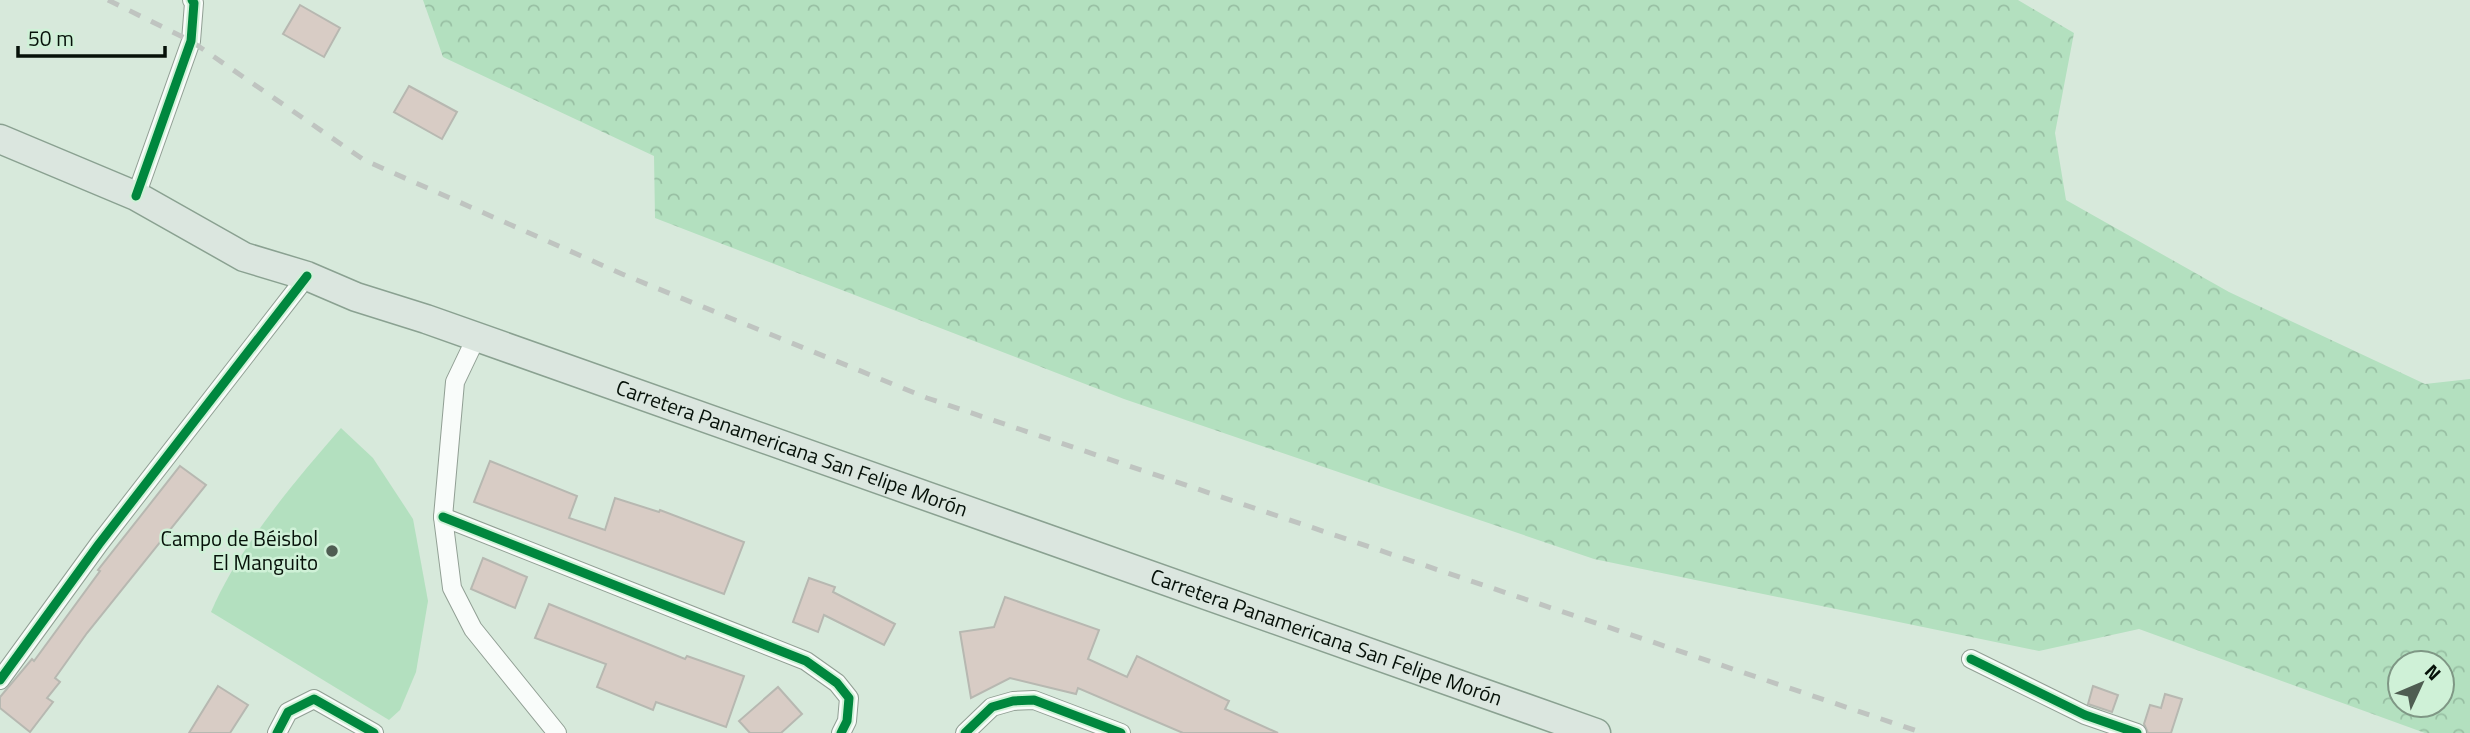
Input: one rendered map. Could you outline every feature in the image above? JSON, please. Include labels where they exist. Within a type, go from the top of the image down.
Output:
[{"type":"main road","name":"Carretera Panamericana San Felipe Morón","points":[[0,139],[136,197],[244,257],[307,276],[356,297],[426,319],[1596,733]]},
{"type":"street","points":[[136,197],[191,41],[192,0]]},
{"type":"street","points":[[0,680],[99,544],[307,276]]},
{"type":"street","points":[[476,338],[455,382],[443,517],[452,588],[473,629],[550,731]]},
{"type":"street","points":[[443,517],[806,661],[837,683],[849,698],[847,721],[841,733]]},
{"type":"street","points":[[1971,659],[2085,715],[2137,733]]},
{"type":"street","points":[[276,733],[288,712],[314,699],[374,733]]},
{"type":"street","points":[[965,733],[992,707],[1013,701],[1034,700],[1121,733]]},
{"type":"green space","points":[[423,0],[2018,0],[2074,33],[2055,133],[2066,200],[2229,292],[2425,384],[2470,379],[2470,733],[2425,733],[2386,719],[2456,719],[2456,649],[2386,649],[2386,719],[2139,629],[2039,651],[1594,559],[1124,399],[655,218],[654,156],[443,57]]},
{"type":"green space","name":"Campo de Béisbol El Manguito","points":[[341,428],[373,458],[413,519],[428,601],[416,672],[400,710],[389,720],[211,612],[222,588],[252,540]]},
{"type":"building","points":[[300,5],[340,28],[324,57],[283,34]]},
{"type":"building","points":[[409,86],[457,112],[442,139],[394,112]]},
{"type":"building","points":[[490,461],[577,496],[569,518],[605,530],[615,498],[659,512],[660,510],[744,542],[724,594],[474,502]]},
{"type":"building","points":[[180,466],[206,485],[87,633],[55,678],[60,682],[47,698],[53,702],[30,732],[0,708],[0,697],[32,659],[34,661],[100,571],[98,570]]},
{"type":"building","points":[[483,558],[527,577],[515,608],[471,589]]},
{"type":"building","points":[[809,578],[835,587],[833,592],[895,624],[884,645],[824,615],[818,632],[793,622]]},
{"type":"building","points":[[1005,597],[1099,630],[1088,659],[1127,677],[1137,656],[1229,701],[1225,709],[1278,733],[1183,733],[1078,688],[1076,694],[1010,678],[971,698],[960,632],[994,627]]},
{"type":"building","points":[[549,604],[685,659],[687,656],[744,676],[726,727],[656,702],[653,710],[597,687],[606,664],[535,638]]},
{"type":"building","points":[[218,686],[248,705],[230,733],[189,733]]},
{"type":"building","points":[[2093,686],[2118,695],[2112,712],[2088,704]]},
{"type":"building","points":[[778,687],[802,714],[781,733],[750,733],[739,721]]},
{"type":"building","points":[[2165,694],[2182,699],[2171,733],[2148,733],[2144,724],[2150,705],[2161,708]]},
{"type":"railway","points":[[108,0],[191,41],[364,160],[622,274],[927,398],[1923,733]]},
{"type":"cycle path","points":[[136,196],[191,41],[192,0]]},
{"type":"cycle path","points":[[0,680],[99,544],[307,276]]},
{"type":"cycle path","points":[[443,517],[806,661],[837,683],[849,698],[847,721],[841,733]]},
{"type":"cycle path","points":[[1971,659],[2085,715],[2137,733]]},
{"type":"cycle path","points":[[277,733],[288,712],[314,699],[374,733]]},
{"type":"cycle path","points":[[965,733],[992,707],[1013,701],[1034,700],[1121,733]]},
{"type":"place","name":"Campo de Béisbol El Manguito","points":[[332,551]]}]
